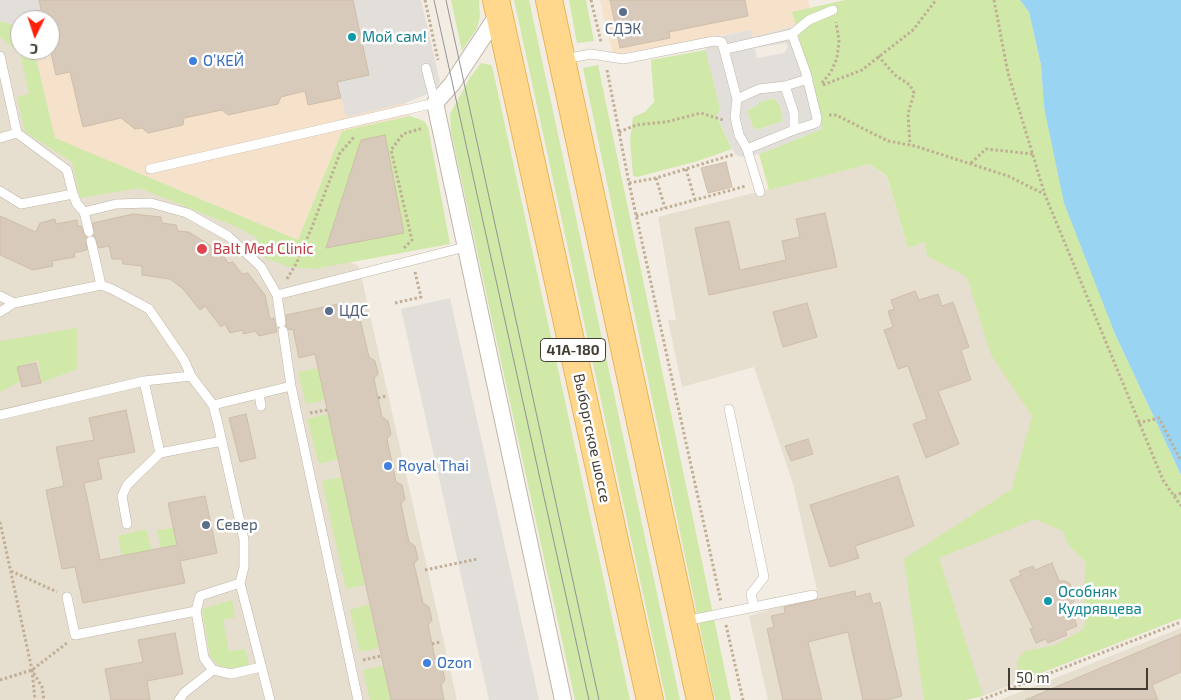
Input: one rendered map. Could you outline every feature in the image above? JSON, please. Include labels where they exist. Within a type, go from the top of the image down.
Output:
[{"type":"main road","name":"41А-180","points":[[549,0],[700,700]]},
{"type":"main road","name":"Выборгское шоссе","points":[[497,7],[650,700]]},
{"type":"street","points":[[497,7],[440,98],[465,247],[563,700]]},
{"type":"lane","points":[[726,49],[792,34],[809,20],[834,10]]},
{"type":"lane","points":[[747,149],[816,123],[816,114],[808,79],[792,34]]},
{"type":"lane","points":[[562,60],[591,54],[623,59],[714,41],[722,42],[726,49],[738,99],[735,120],[739,135],[747,149],[758,188]]},
{"type":"lane","points":[[0,56],[17,133],[68,170],[73,194],[77,204],[84,212],[101,285]]},
{"type":"lane","points":[[150,169],[440,98],[426,68]]},
{"type":"lane","points":[[738,99],[759,89],[785,86],[808,79]]},
{"type":"lane","points":[[785,86],[794,113],[794,130]]},
{"type":"lane","points":[[0,138],[17,133]]},
{"type":"lane","points":[[0,191],[21,204],[73,194]]},
{"type":"lane","points":[[84,212],[116,204],[151,203],[187,213],[228,236],[261,267],[277,295],[291,386],[358,700]]},
{"type":"lane","points":[[277,295],[465,247]]},
{"type":"lane","points":[[0,312],[14,303],[101,285],[129,296],[149,309],[184,360],[191,376],[213,406],[244,540],[244,567],[240,584],[270,700]]},
{"type":"lane","points":[[0,296],[14,303]]},
{"type":"lane","points":[[0,415],[144,381],[191,376]]},
{"type":"lane","points":[[144,381],[160,453]]},
{"type":"lane","points":[[213,406],[291,386]]},
{"type":"lane","points":[[259,394],[261,406]]},
{"type":"lane","points":[[729,409],[764,577],[751,594],[754,607]]},
{"type":"lane","points":[[127,524],[122,496],[127,485],[160,453],[222,441]]},
{"type":"lane","points":[[240,584],[200,596],[196,611],[204,658],[213,670],[231,674],[262,667]]},
{"type":"lane","points":[[683,621],[812,595]]},
{"type":"lane","points":[[66,596],[75,635],[196,611]]},
{"type":"lane","points":[[179,700],[184,693],[213,670]]},
{"type":"path","points":[[387,267],[412,240],[392,150],[403,134],[428,127],[440,98],[425,0]]},
{"type":"path","points":[[591,0],[636,216],[743,700]]},
{"type":"path","points":[[834,10],[839,41],[837,58],[831,72],[820,86],[862,70],[913,30],[936,0]]},
{"type":"path","points":[[994,0],[1008,73],[1045,195],[1163,480],[1181,506]]},
{"type":"path","points":[[878,56],[895,75],[910,85],[914,93],[908,114],[910,145]]},
{"type":"path","points":[[870,63],[884,62]]},
{"type":"path","points":[[619,132],[636,125],[666,122],[701,113],[725,120],[735,120]]},
{"type":"path","points":[[816,114],[836,115],[872,135],[1008,176],[1045,195]]},
{"type":"path","points":[[277,295],[297,262],[340,153],[353,137],[362,134]]},
{"type":"path","points":[[970,164],[986,149],[1033,154]]},
{"type":"path","points":[[629,183],[656,178],[735,154]]},
{"type":"path","points":[[686,169],[695,200]]},
{"type":"path","points":[[656,178],[665,208]]},
{"type":"path","points":[[636,216],[695,200],[758,188]]},
{"type":"path","points":[[395,303],[421,297],[412,261]]},
{"type":"path","points":[[378,398],[386,396]]},
{"type":"path","points":[[1138,422],[1159,418],[1181,462]]},
{"type":"path","points":[[1174,496],[1181,492]]},
{"type":"path","points":[[0,522],[32,670],[35,700]]},
{"type":"path","points":[[424,570],[477,559]]},
{"type":"path","points":[[11,572],[66,596]]},
{"type":"path","points":[[981,700],[1181,622]]},
{"type":"path","points":[[0,680],[32,670],[62,648],[75,635]]},
{"type":"path","points":[[432,644],[440,642]]},
{"type":"path","points":[[350,662],[381,656]]},
{"type":"path","points":[[32,670],[42,687],[44,700]]},
{"type":"shaded area","points":[[0,0],[421,0],[440,82],[432,92],[405,103],[410,116],[342,131],[298,240],[55,138],[36,60],[60,60],[60,10],[10,10],[10,24],[0,21]]},
{"type":"shaded area","points":[[0,0],[39,0],[41,10],[10,10],[10,24],[0,21]]},
{"type":"shaded area","points":[[319,0],[421,0],[440,82],[432,92],[405,103],[346,117]]},
{"type":"shaded area","points":[[600,0],[808,0],[810,8],[792,12],[795,26],[753,37],[750,30],[613,55]]},
{"type":"shaded area","points":[[0,21],[10,24],[10,60],[36,60],[55,138],[359,266],[457,700],[0,700]]},
{"type":"shaded area","points":[[795,26],[822,129],[759,154],[741,157],[735,154],[717,117],[720,108],[703,40],[750,30],[753,37]],"holes":[[[786,43],[788,47],[784,53],[757,58],[755,48]],[[774,98],[780,105],[783,121],[756,130],[753,128],[747,110],[757,106],[759,102]]]},
{"type":"shaded area","points":[[869,164],[887,177],[908,248],[991,219],[1181,618],[983,696],[965,700],[768,700],[749,616],[818,595],[793,484],[754,367],[682,387],[668,320],[676,320],[658,217]]},
{"type":"shaded area","points":[[450,298],[539,700],[489,700],[401,309]]},
{"type":"shaded area","points":[[1181,628],[1181,700],[1000,700]]},
{"type":"green space","points":[[451,0],[479,0],[480,17],[477,28],[462,51]]},
{"type":"green space","points":[[514,0],[529,0],[680,700],[666,700]]},
{"type":"green space","points":[[569,0],[586,0],[594,41],[577,43]]},
{"type":"green space","points":[[845,0],[1020,0],[1029,12],[1041,65],[1044,107],[1115,334],[1181,475],[1181,618],[1023,680],[1017,671],[1017,660],[1025,651],[1056,645],[1084,629],[1086,617],[1084,594],[1086,562],[1069,546],[1063,531],[1035,519],[939,558],[983,696],[965,700],[924,700],[904,559],[1012,489],[1032,416],[991,355],[967,277],[927,256],[925,242],[908,248],[887,176],[869,164],[769,190],[759,154],[822,129],[792,12]]},
{"type":"green space","points":[[0,21],[10,24],[10,45],[0,37]]},
{"type":"green space","points":[[706,50],[720,108],[717,117],[732,149],[698,161],[637,177],[633,176],[630,141],[633,117],[645,112],[654,102],[651,60]]},
{"type":"green space","points":[[22,60],[36,60],[55,138],[298,240],[342,131],[410,116],[424,121],[428,127],[450,244],[314,269],[290,267],[268,259],[267,261],[256,237],[234,226],[139,188],[80,198],[72,162],[25,132],[17,97],[29,94]]},
{"type":"green space","points":[[481,63],[491,65],[493,70],[630,700],[575,700],[451,132],[450,114],[471,76]]},
{"type":"green space","points":[[598,65],[731,700],[715,700],[583,68]]},
{"type":"green space","points":[[774,98],[780,105],[783,121],[756,130],[753,128],[747,110],[757,106],[759,102]]},
{"type":"green space","points":[[77,328],[77,369],[41,383],[38,360],[18,367],[21,381],[0,392],[0,341]]},
{"type":"green space","points":[[318,368],[325,400],[306,404],[298,372]]},
{"type":"green space","points":[[328,414],[338,459],[319,464],[307,419]]},
{"type":"green space","points":[[342,477],[365,585],[346,589],[322,481]]},
{"type":"green space","points":[[173,528],[177,545],[161,549],[157,530]]},
{"type":"green space","points":[[146,529],[152,551],[122,557],[118,536]]},
{"type":"green space","points":[[232,600],[235,617],[223,620],[229,651],[245,649],[249,665],[235,668],[220,667],[210,656],[202,609]]},
{"type":"green space","points":[[369,604],[379,648],[360,652],[350,610]]},
{"type":"green space","points":[[383,666],[391,700],[370,700],[363,670]]},
{"type":"water","points":[[1020,0],[1181,0],[1181,475],[1115,334],[1064,203],[1044,107],[1041,65],[1029,12]]},
{"type":"building","name":"О’КЕЙ","points":[[39,0],[353,0],[369,75],[337,82],[341,98],[308,105],[305,91],[281,97],[278,104],[228,115],[222,110],[184,118],[183,125],[148,133],[142,128],[135,129],[121,118],[83,127],[70,72],[56,75],[53,60],[60,60],[60,10],[41,10]]},
{"type":"building","points":[[610,0],[745,0],[748,16],[669,32],[670,38],[620,48]]},
{"type":"building","points":[[385,135],[404,233],[326,248],[361,140]]},
{"type":"building","points":[[726,162],[732,187],[708,193],[701,168]]},
{"type":"building","points":[[825,213],[837,267],[709,295],[695,228],[729,221],[740,270],[786,260],[782,241],[800,237],[796,219]]},
{"type":"building","points":[[133,214],[161,217],[162,223],[176,225],[178,231],[189,232],[222,253],[228,263],[233,262],[242,274],[248,273],[265,295],[270,319],[274,318],[277,332],[259,336],[255,331],[244,334],[242,330],[230,333],[225,324],[221,327],[205,306],[200,310],[183,289],[170,279],[142,275],[142,266],[123,264],[122,259],[112,259],[109,246],[99,248],[94,236],[93,223]]},
{"type":"building","points":[[0,216],[36,232],[40,223],[55,219],[56,224],[77,220],[78,226],[81,226],[86,237],[87,250],[74,253],[75,257],[52,261],[53,266],[33,270],[0,255]]},
{"type":"building","points":[[915,291],[919,300],[938,294],[942,306],[953,302],[969,347],[961,350],[971,380],[938,391],[959,444],[926,458],[913,424],[927,419],[908,366],[898,369],[884,330],[893,327],[888,311],[894,309],[891,300]]},
{"type":"building","points":[[343,303],[344,308],[353,306],[355,316],[359,315],[369,357],[375,361],[378,374],[374,379],[382,417],[388,421],[391,434],[387,439],[396,482],[402,485],[405,499],[401,504],[409,542],[415,546],[418,559],[414,564],[423,603],[429,607],[432,620],[428,625],[436,663],[442,667],[445,680],[441,685],[444,700],[391,700],[315,354],[299,358],[293,329],[289,330],[286,326],[286,315]]},
{"type":"building","points":[[807,303],[817,337],[783,347],[773,312]]},
{"type":"building","points":[[36,363],[41,383],[22,387],[17,367]]},
{"type":"building","points":[[126,410],[135,452],[98,459],[102,479],[84,483],[100,560],[177,545],[168,503],[205,496],[217,553],[180,561],[185,583],[83,603],[75,567],[62,569],[46,490],[64,486],[56,447],[94,440],[89,418]]},
{"type":"building","points":[[246,414],[256,458],[240,462],[229,418]]},
{"type":"building","points":[[808,439],[813,454],[791,461],[785,446]]},
{"type":"building","points":[[898,476],[914,526],[855,546],[859,558],[830,567],[810,505]]},
{"type":"building","name":"Особняк Кудрявцева","points":[[1052,563],[1059,581],[1066,581],[1070,584],[1076,594],[1071,610],[1077,626],[1065,631],[1067,635],[1048,643],[1046,639],[1036,643],[1030,629],[1033,628],[1010,580],[1021,575],[1019,571],[1033,566],[1035,570]]},
{"type":"building","points":[[855,591],[856,597],[870,593],[873,604],[880,602],[902,696],[887,700],[863,700],[848,632],[808,642],[822,700],[783,700],[767,629],[774,627],[771,616],[785,613],[784,607]]},
{"type":"building","points":[[175,633],[183,674],[147,681],[150,700],[111,700],[105,669],[143,662],[138,640]]},
{"type":"building","points":[[1181,634],[1181,672],[1152,685],[1158,700],[1025,700]]},
{"type":"tram line","points":[[434,0],[589,700]]},
{"type":"tram line","points":[[446,0],[599,700]]},
{"type":"place","name":"СДЭК","points":[[623,12]]},
{"type":"place","name":"Мой сам!","points":[[352,37]]},
{"type":"place","name":"О’КЕЙ","points":[[193,61]]},
{"type":"place","name":"Balt Med Clinic","points":[[202,249]]},
{"type":"place","name":"ЦДС","points":[[329,311]]},
{"type":"place","name":"Royal Thai","points":[[388,466]]},
{"type":"place","name":"Север","points":[[206,525]]},
{"type":"place","name":"Особняк Кудрявцева","points":[[1048,601]]},
{"type":"place","name":"Ozon","points":[[427,663]]}]
